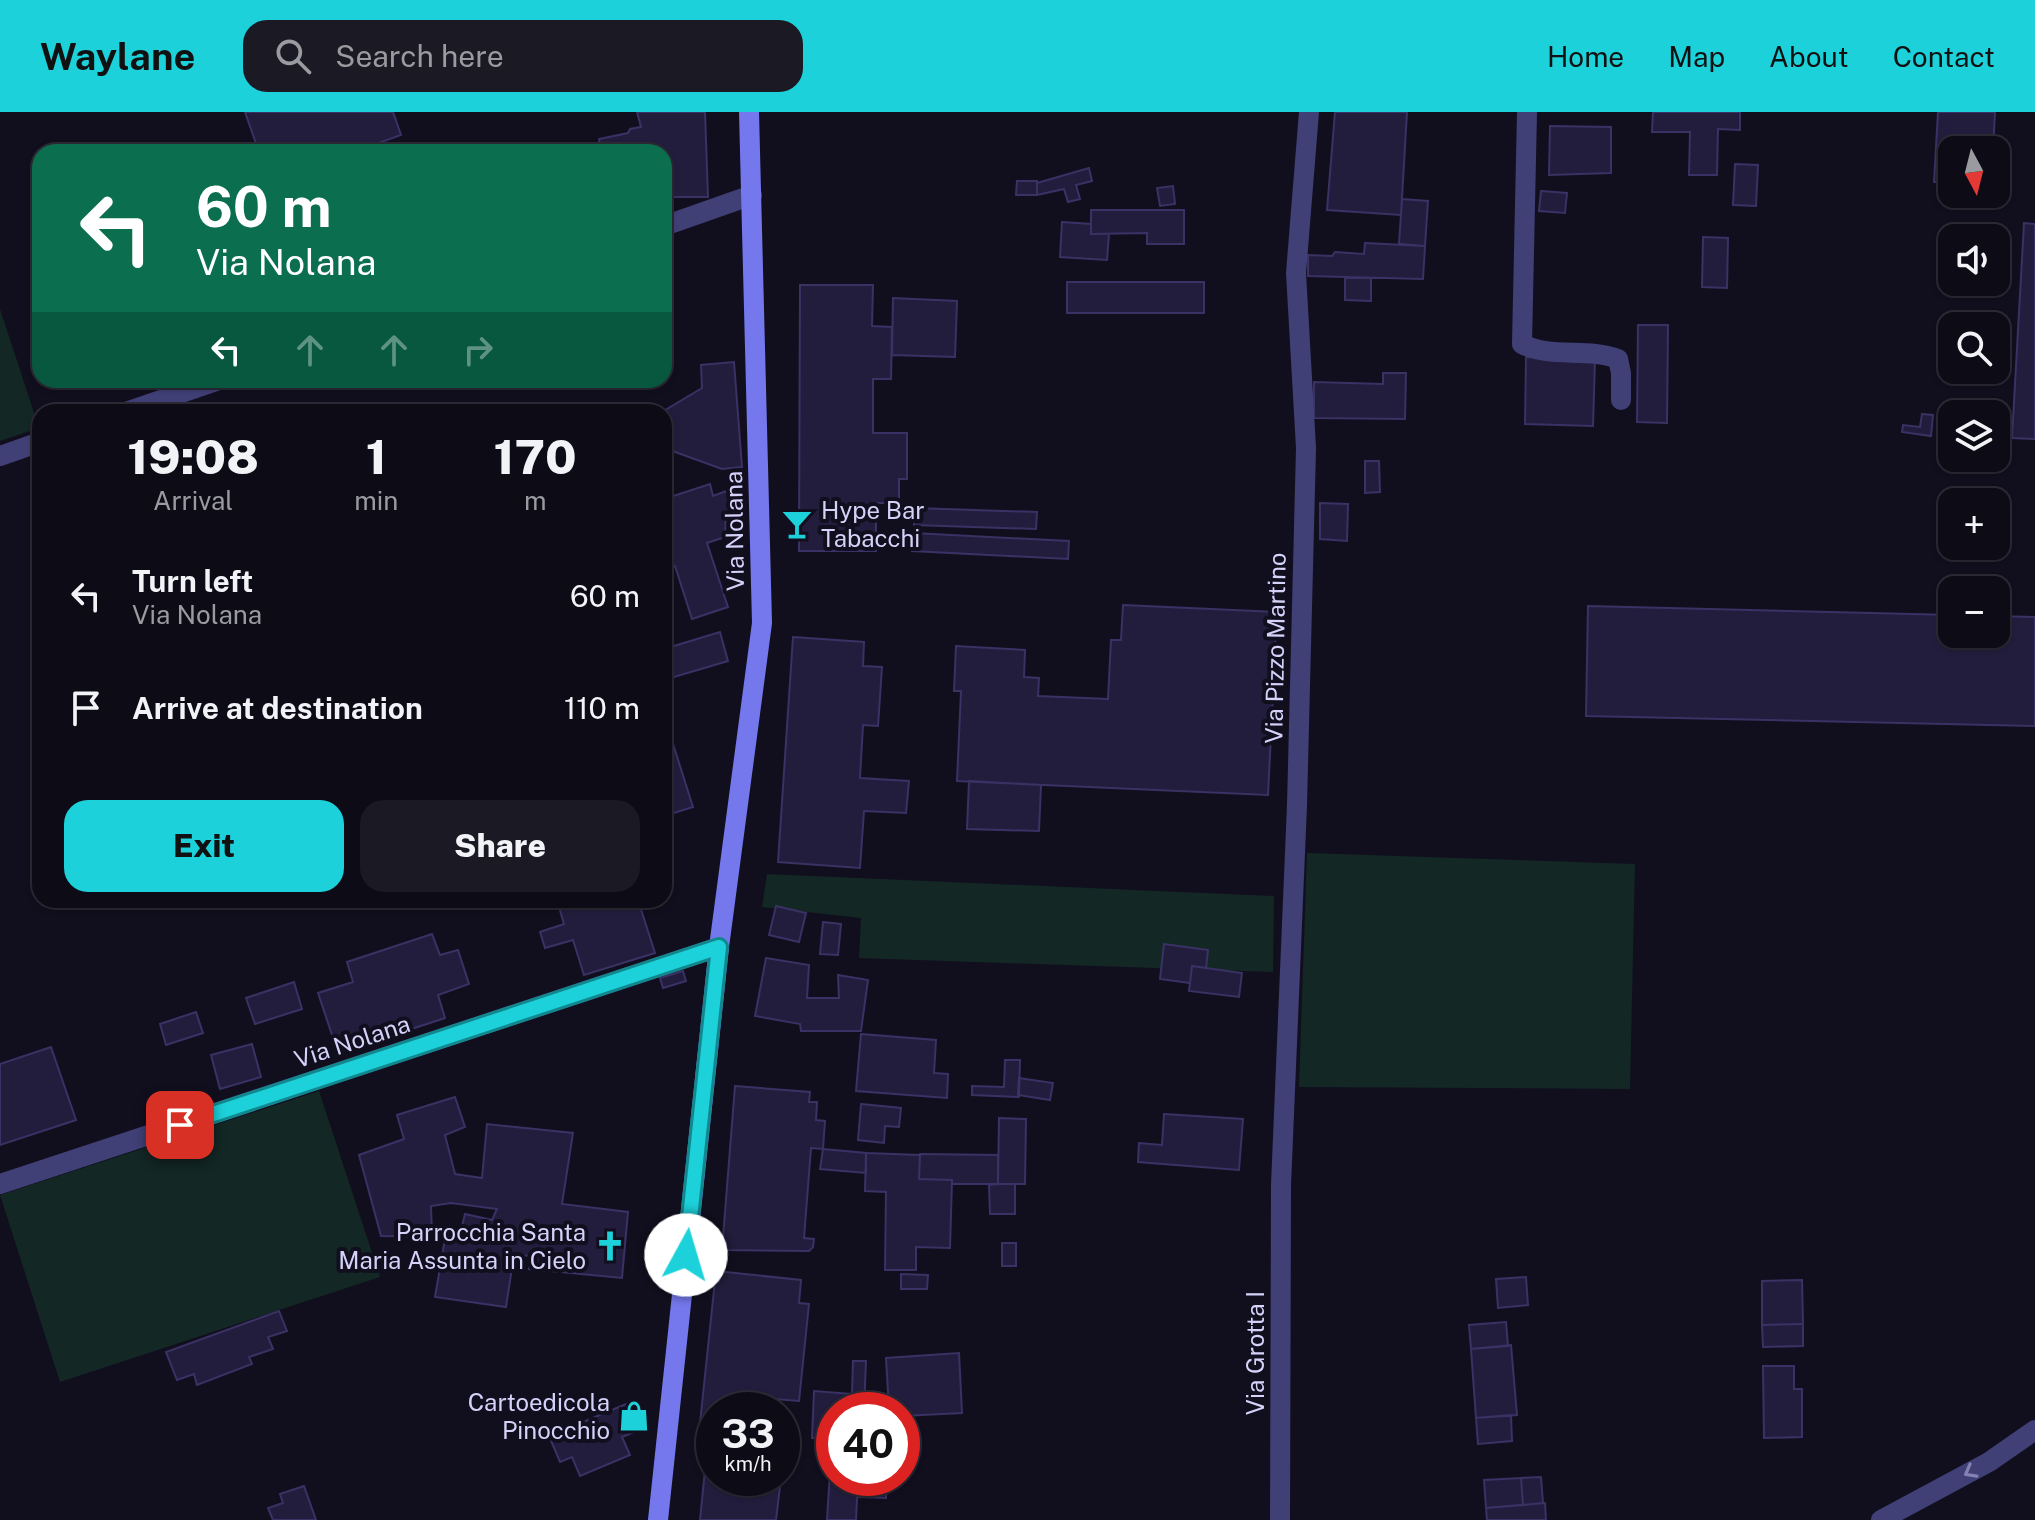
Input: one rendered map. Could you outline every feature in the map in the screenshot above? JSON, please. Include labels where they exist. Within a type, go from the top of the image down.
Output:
[{"type":"street","name":"Via Nolana","points":[[658,1520],[719,947],[762,623],[749,112]]},
{"type":"street","name":"Via Pizzo Martino","points":[[1281,1185],[1297,805],[1306,448],[1296,273],[1309,112]]},
{"type":"street","points":[[1527,112],[1522,344],[1533,350],[1604,354],[1618,359],[1621,400]]},
{"type":"street","points":[[672,223],[752,195]]},
{"type":"street","points":[[149,404],[196,388]]},
{"type":"street","points":[[0,456],[32,445]]},
{"type":"street","name":"Via Nolana","points":[[0,1184],[719,947]]},
{"type":"street","name":"Via Grotta I","points":[[1280,1520],[1281,1185]]},
{"type":"street","points":[[1881,1520],[1989,1462],[2035,1430]]},
{"type":"green space","points":[[0,309],[32,407],[32,430],[0,441]]},
{"type":"green space","points":[[1307,853],[1635,864],[1630,1089],[1299,1087]]},
{"type":"green space","points":[[767,874],[1274,896],[1273,972],[859,958],[861,918],[762,907]]},
{"type":"green space","points":[[319,1091],[380,1277],[60,1382],[0,1195]]},
{"type":"building","points":[[245,112],[393,112],[401,135],[376,144],[256,144]]},
{"type":"building","points":[[637,112],[705,112],[708,197],[672,197],[672,144],[600,144],[599,139],[641,127]]},
{"type":"building","points":[[1335,112],[1407,112],[1401,215],[1327,210]]},
{"type":"building","points":[[1653,112],[1740,112],[1740,130],[1718,129],[1717,175],[1689,175],[1690,132],[1652,132]]},
{"type":"building","points":[[1938,112],[1995,112],[1994,136],[1938,136],[1938,182],[1934,182]]},
{"type":"building","points":[[1550,126],[1611,127],[1611,173],[1549,175]]},
{"type":"building","points":[[1735,164],[1758,165],[1756,206],[1733,205]]},
{"type":"building","points":[[1089,168],[1092,181],[1076,185],[1080,199],[1068,202],[1064,189],[1037,195],[1037,183]]},
{"type":"building","points":[[1017,181],[1037,181],[1037,195],[1016,195]]},
{"type":"building","points":[[1173,186],[1175,204],[1160,206],[1157,188]]},
{"type":"building","points":[[1541,191],[1567,193],[1565,213],[1539,211]]},
{"type":"building","points":[[1402,199],[1428,201],[1425,246],[1399,244]]},
{"type":"building","points":[[1091,210],[1184,210],[1184,244],[1147,244],[1147,233],[1091,234]]},
{"type":"building","points":[[1062,222],[1091,224],[1091,234],[1109,234],[1107,260],[1060,257]]},
{"type":"building","points":[[2024,223],[2035,224],[2035,439],[2012,438]]},
{"type":"building","points":[[1703,237],[1728,238],[1727,288],[1702,287]]},
{"type":"building","points":[[1365,243],[1425,246],[1423,279],[1308,276],[1308,255],[1332,256],[1335,252],[1364,254]]},
{"type":"building","points":[[1345,277],[1371,278],[1371,301],[1345,300]]},
{"type":"building","points":[[1067,282],[1204,282],[1204,313],[1067,313]]},
{"type":"building","points":[[800,285],[873,285],[872,326],[892,327],[891,379],[873,379],[873,433],[907,433],[907,479],[899,479],[899,503],[876,503],[876,551],[799,551]]},
{"type":"building","points":[[893,298],[957,301],[955,357],[892,355]]},
{"type":"building","points":[[1638,325],[1668,325],[1667,423],[1637,422]]},
{"type":"building","points":[[1526,357],[1595,359],[1593,426],[1525,424]]},
{"type":"building","points":[[734,362],[742,467],[722,469],[672,451],[672,406],[702,388],[701,365]]},
{"type":"building","points":[[1383,373],[1406,373],[1405,419],[1314,418],[1314,382],[1383,384]]},
{"type":"building","points":[[1922,414],[1933,415],[1931,436],[1902,432],[1903,425],[1920,427]]},
{"type":"building","points":[[1365,461],[1379,461],[1380,492],[1365,493]]},
{"type":"building","points":[[710,484],[713,496],[726,491],[732,510],[726,512],[725,537],[707,543],[728,607],[692,619],[675,566],[672,567],[672,496]]},
{"type":"building","points":[[1320,503],[1348,504],[1347,541],[1320,539]]},
{"type":"building","points":[[914,508],[1037,512],[1036,529],[914,525]]},
{"type":"building","points":[[913,533],[1069,541],[1068,559],[912,551]]},
{"type":"building","points":[[1123,605],[1277,612],[1268,795],[957,781],[961,691],[954,691],[956,646],[1025,650],[1024,677],[1039,678],[1038,696],[1108,699],[1111,640],[1121,640]]},
{"type":"building","points":[[1588,606],[1938,615],[1938,648],[2010,648],[2010,616],[2035,617],[2035,726],[1586,716]]},
{"type":"building","points":[[720,632],[728,661],[672,678],[672,647]]},
{"type":"building","points":[[793,637],[864,642],[863,666],[882,667],[878,726],[863,725],[860,778],[909,781],[906,813],[864,811],[860,868],[778,862]]},
{"type":"building","points":[[672,741],[693,807],[672,814]]},
{"type":"building","points":[[969,781],[1041,785],[1039,831],[967,829]]},
{"type":"building","points":[[776,906],[806,913],[799,942],[769,935]]},
{"type":"building","points":[[559,908],[641,908],[655,953],[584,975],[573,940],[545,948],[540,932],[564,924]]},
{"type":"building","points":[[823,922],[841,924],[838,955],[820,954]]},
{"type":"building","points":[[432,934],[440,955],[458,950],[469,984],[438,995],[445,1018],[338,1053],[318,993],[353,982],[347,962]]},
{"type":"building","points":[[1164,944],[1208,950],[1206,968],[1192,966],[1190,983],[1160,979]]},
{"type":"building","points":[[766,958],[809,965],[807,998],[839,998],[838,975],[868,980],[861,1031],[801,1031],[800,1024],[755,1016]]},
{"type":"building","points":[[1192,966],[1242,973],[1239,997],[1189,991]]},
{"type":"building","points":[[683,971],[686,981],[663,988],[660,978]]},
{"type":"building","points":[[294,982],[302,1009],[255,1024],[246,998]]},
{"type":"building","points":[[196,1012],[203,1033],[166,1045],[160,1024]]},
{"type":"building","points":[[861,1034],[936,1040],[934,1073],[948,1074],[947,1098],[856,1091]]},
{"type":"building","points":[[252,1044],[261,1077],[220,1089],[211,1055]]},
{"type":"building","points":[[51,1047],[76,1120],[0,1145],[0,1064]]},
{"type":"building","points":[[1005,1060],[1020,1060],[1019,1097],[972,1095],[972,1086],[1004,1087]]},
{"type":"building","points":[[1019,1078],[1053,1083],[1050,1100],[1018,1095]]},
{"type":"building","points":[[735,1086],[810,1092],[809,1102],[817,1102],[816,1120],[825,1121],[823,1149],[811,1148],[804,1238],[814,1239],[809,1251],[722,1250]]},
{"type":"building","points":[[455,1097],[465,1127],[445,1135],[455,1174],[482,1178],[487,1124],[573,1133],[562,1204],[628,1212],[622,1278],[529,1269],[531,1256],[514,1255],[506,1307],[435,1297],[446,1233],[460,1235],[465,1214],[492,1220],[497,1209],[451,1203],[431,1206],[432,1237],[381,1236],[359,1155],[404,1139],[397,1115]]},
{"type":"building","points":[[861,1104],[901,1108],[899,1127],[885,1126],[884,1143],[858,1140]]},
{"type":"building","points":[[1164,1114],[1243,1119],[1239,1170],[1138,1162],[1139,1143],[1162,1145]]},
{"type":"building","points":[[999,1118],[1026,1119],[1025,1184],[998,1184]]},
{"type":"building","points":[[823,1149],[866,1153],[866,1173],[820,1169]]},
{"type":"building","points":[[866,1153],[920,1155],[919,1179],[952,1180],[950,1248],[916,1247],[916,1270],[885,1270],[886,1192],[865,1191]]},
{"type":"building","points":[[920,1154],[998,1155],[998,1184],[952,1184],[952,1180],[919,1179]]},
{"type":"building","points":[[1015,1184],[1015,1214],[990,1214],[989,1185]]},
{"type":"building","points":[[1002,1243],[1016,1243],[1016,1266],[1002,1266]]},
{"type":"building","points":[[716,1271],[801,1280],[799,1303],[809,1304],[800,1392],[703,1392]]},
{"type":"building","points":[[901,1274],[928,1275],[927,1289],[901,1289]]},
{"type":"building","points":[[1526,1277],[1528,1305],[1498,1308],[1496,1279]]},
{"type":"building","points":[[1802,1280],[1803,1324],[1762,1325],[1762,1281]]},
{"type":"building","points":[[279,1311],[287,1331],[268,1337],[273,1349],[249,1357],[252,1364],[197,1385],[194,1374],[177,1380],[166,1352]]},
{"type":"building","points":[[1506,1322],[1508,1346],[1471,1349],[1469,1325]]},
{"type":"building","points":[[1803,1324],[1803,1346],[1763,1347],[1762,1325]]},
{"type":"building","points":[[1511,1345],[1517,1415],[1476,1418],[1471,1349]]},
{"type":"building","points":[[959,1353],[962,1413],[920,1415],[920,1392],[888,1392],[886,1358]]},
{"type":"building","points":[[853,1361],[866,1361],[865,1392],[852,1392]]},
{"type":"building","points":[[1763,1366],[1794,1366],[1794,1389],[1802,1389],[1802,1437],[1764,1438]]},
{"type":"building","points":[[814,1391],[827,1392],[816,1392],[816,1438],[812,1438]]},
{"type":"building","points":[[626,1404],[637,1431],[622,1437],[630,1455],[580,1476],[572,1457],[560,1462],[549,1436]]},
{"type":"building","points":[[1511,1415],[1512,1441],[1478,1444],[1476,1418]]},
{"type":"building","points":[[1541,1477],[1543,1503],[1523,1505],[1521,1478]]},
{"type":"building","points":[[1521,1478],[1523,1505],[1486,1508],[1484,1480]]},
{"type":"building","points":[[304,1486],[316,1520],[273,1520],[268,1508],[283,1503],[280,1494]]},
{"type":"building","points":[[702,1496],[779,1496],[776,1520],[700,1520]]},
{"type":"building","points":[[828,1496],[857,1496],[856,1520],[827,1520]]},
{"type":"building","points":[[857,1496],[886,1496],[886,1498]]},
{"type":"building","points":[[1545,1503],[1546,1520],[1487,1520],[1486,1508]]},
{"type":"place","name":"Hype Bar Tabacchi","points":[[797,524]]},
{"type":"place","name":"Parrocchia Santa Maria Assunta in Cielo","points":[[610,1246]]},
{"type":"place","name":"Cartoedicola Pinocchio","points":[[634,1416]]},
{"type":"route","points":[[180,1125],[719,947],[686,1255]]}]
